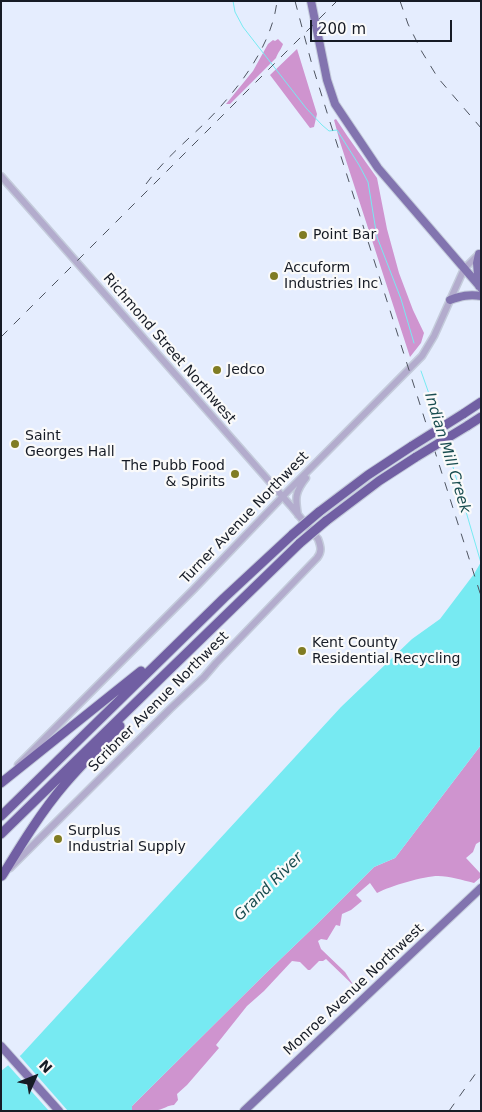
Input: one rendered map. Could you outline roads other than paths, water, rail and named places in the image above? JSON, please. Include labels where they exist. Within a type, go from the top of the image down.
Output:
[{"type":"highway","points":[[1,816],[186,635],[293,534],[368,475],[481,402]]},
{"type":"highway","points":[[1,834],[300,543],[379,481],[481,416]]},
{"type":"highway","points":[[1,782],[91,713],[186,635]]},
{"type":"highway","points":[[1,876],[63,786],[142,702],[163,676]]},
{"type":"main road","points":[[311,1],[326,80],[335,104],[378,168],[480,287]]},
{"type":"main road","points":[[480,253],[477,263],[480,287]]},
{"type":"main road","points":[[450,300],[470,294],[481,296]]},
{"type":"main road","name":"Monroe Avenue Northwest","points":[[244,1111],[481,888]]},
{"type":"main road","points":[[1,1046],[59,1111]]},
{"type":"street","name":"Richmond Street Northwest","points":[[1,176],[318,539]]},
{"type":"street","name":"Turner Avenue Northwest","points":[[1,782],[194,589],[318,460],[422,356],[434,336],[464,270],[480,253]]},
{"type":"street","points":[[299,516],[296,503],[297,493],[318,460]]},
{"type":"street","name":"Scribner Avenue Northwest","points":[[1,876],[208,672],[317,558],[321,550],[318,539]]},
{"type":"water","name":"Grand River","points":[[481,562],[481,745],[395,858],[374,867],[132,1106],[132,1111],[1,1111],[1,1071],[21,1055],[341,707],[412,639],[440,619]]},
{"type":"waterway","name":"Indian Mill Creek","points":[[233,1],[235,12],[243,27],[306,108],[329,131],[337,130],[368,182],[377,237],[401,299],[414,343]]},
{"type":"waterway","name":"Indian Mill Creek","points":[[421,371],[440,425]]},
{"type":"waterway","name":"Indian Mill Creek","points":[[446,443],[481,563]]},
{"type":"railway","points":[[146,184],[228,98],[251,68],[268,35],[277,1]]},
{"type":"railway","points":[[295,1],[330,122],[481,596]]},
{"type":"railway","points":[[1,337],[337,1]]},
{"type":"railway","points":[[400,1],[408,24],[438,78],[481,128]]},
{"type":"railway","points":[[449,1111],[481,1066]]},
{"type":"place","name":"Point Bar","points":[[303,235]]},
{"type":"place","name":"Accuform Industries Inc","points":[[274,276]]},
{"type":"place","name":"Jedco","points":[[217,370]]},
{"type":"place","name":"Saint Georges Hall","points":[[15,444]]},
{"type":"place","name":"The Pubb Food & Spirits","points":[[235,474]]},
{"type":"place","name":"Kent County Residential Recycling","points":[[302,651]]},
{"type":"place","name":"Surplus Industrial Supply","points":[[58,839]]}]
